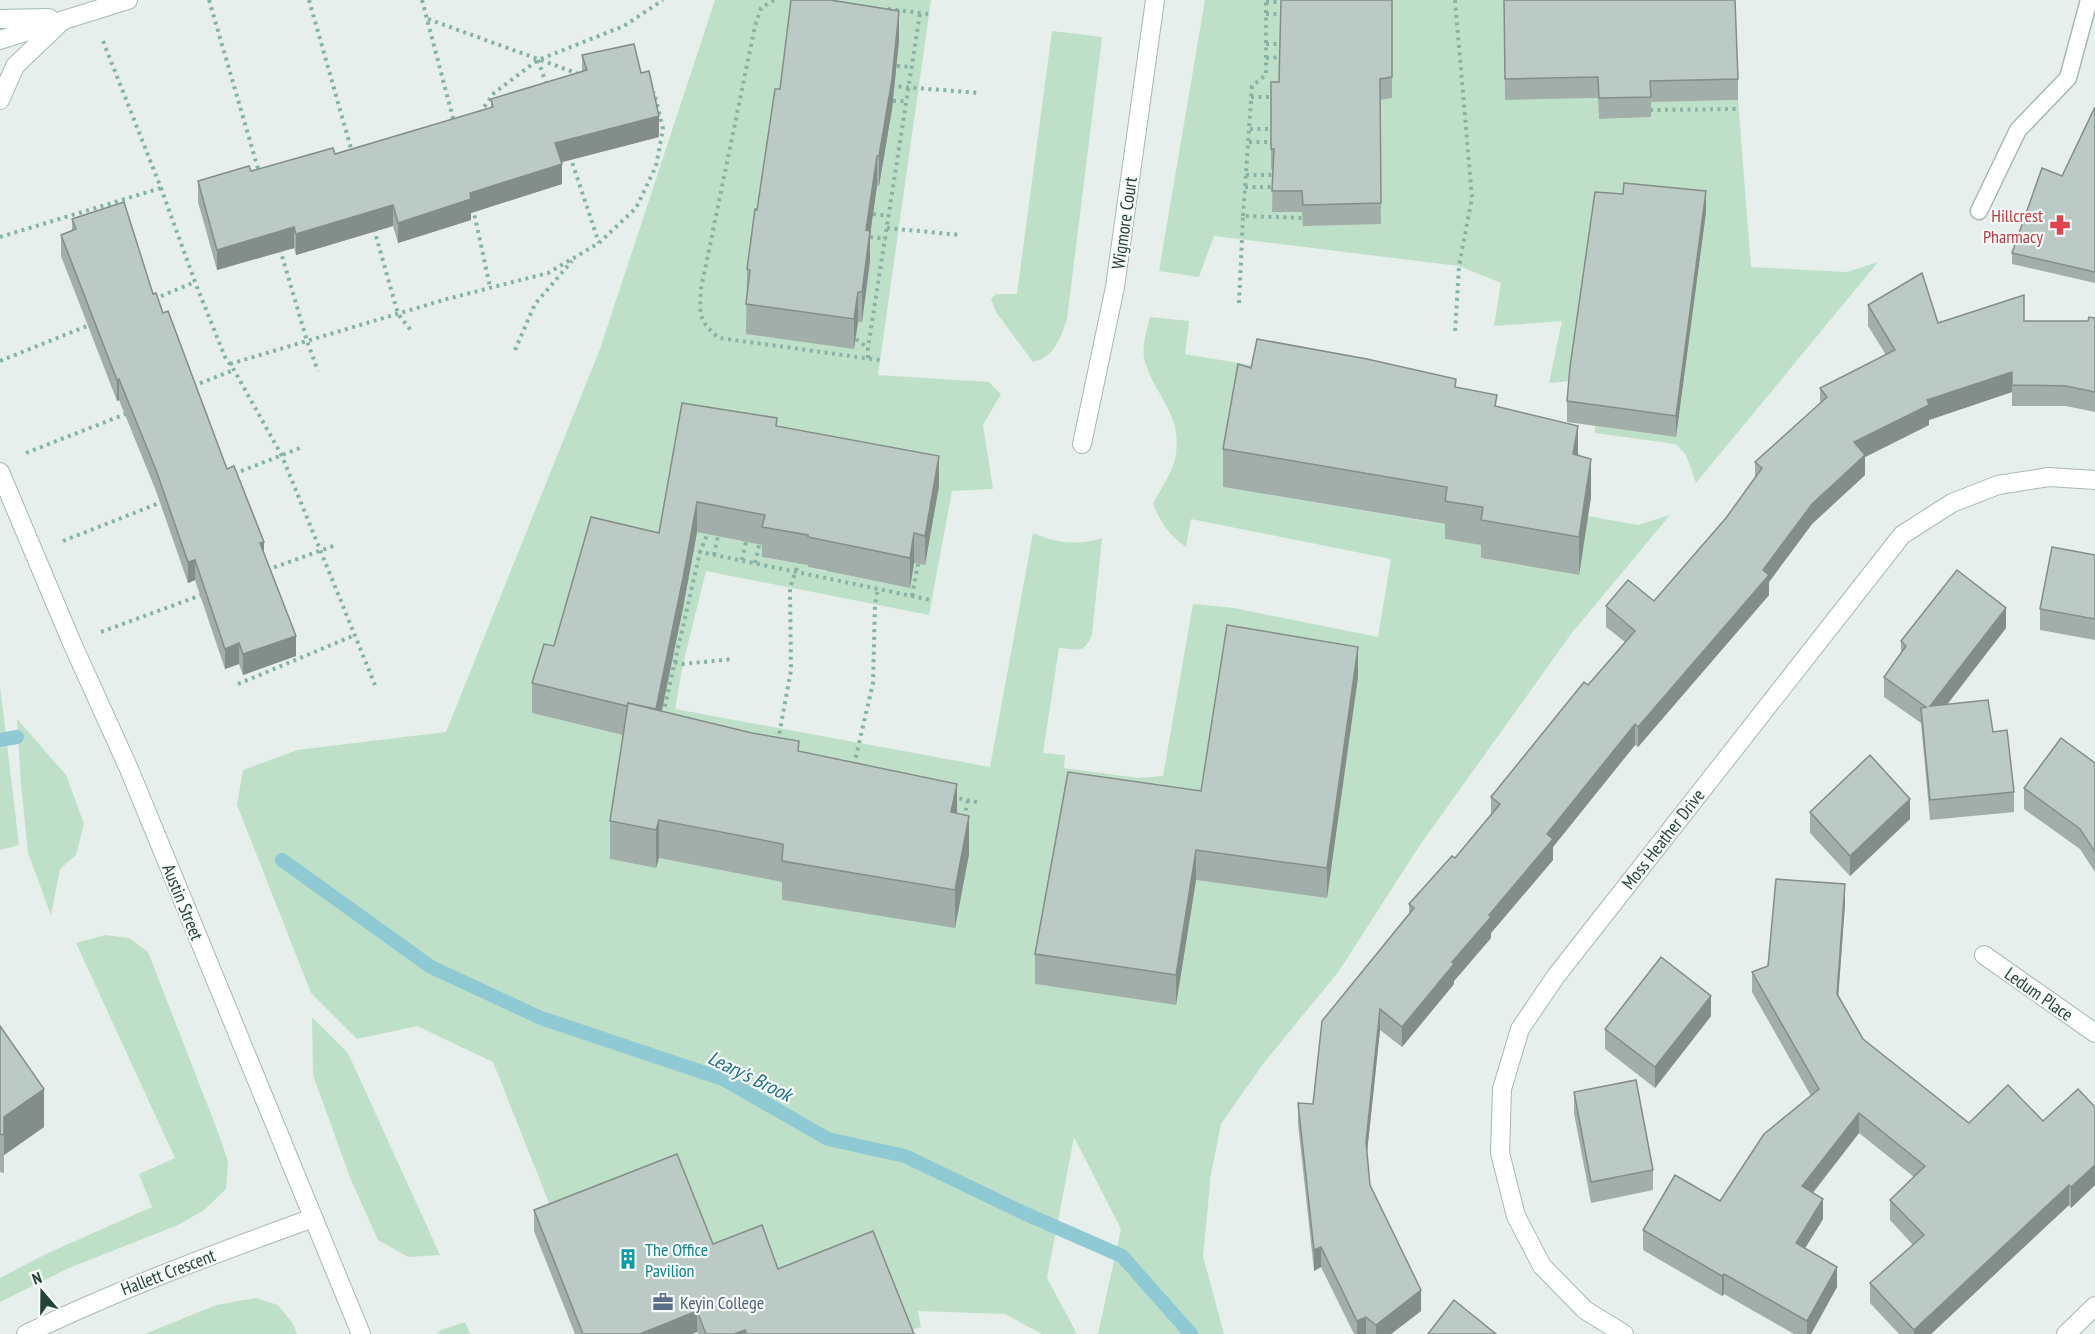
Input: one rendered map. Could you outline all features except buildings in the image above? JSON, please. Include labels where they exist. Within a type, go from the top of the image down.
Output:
[{"type":"street","points":[[0,40],[128,0]]},
{"type":"street","name":"Wigmore Court","points":[[1082,444],[1114,287],[1155,0]]},
{"type":"street","points":[[0,18],[66,18]]},
{"type":"street","points":[[0,100],[15,66],[66,18]]},
{"type":"street","name":"Austin Street","points":[[0,472],[72,643],[129,769],[361,1334]]},
{"type":"street","name":"Moss Heather Drive","points":[[1624,1334],[1585,1310],[1542,1266],[1516,1216],[1500,1153],[1502,1089],[1520,1029],[1556,976],[1902,535],[1952,503],[1998,485],[2049,477],[2095,480]]},
{"type":"street","name":"Ledum Place","points":[[1984,955],[2095,1033]]},
{"type":"street","name":"Hallett Crescent","points":[[26,1334],[95,1301],[196,1260],[313,1218]]},
{"type":"street","points":[[2066,1334],[2095,1306]]},
{"type":"lane","points":[[1979,211],[2018,130],[2068,78],[2089,0]]},
{"type":"path","points":[[210,0],[261,182]]},
{"type":"path","points":[[309,0],[353,157]]},
{"type":"path","points":[[422,0],[456,130]]},
{"type":"path","points":[[473,122],[494,93],[538,60],[624,26],[663,0]]},
{"type":"path","points":[[774,0],[761,8],[754,26],[701,289],[699,311],[706,327],[719,338],[880,360]]},
{"type":"path","points":[[1455,0],[1472,198],[1460,266],[1455,332]]},
{"type":"path","points":[[1239,303],[1252,86],[1266,75],[1266,1],[1287,2]]},
{"type":"path","points":[[885,9],[929,14]]},
{"type":"path","points":[[91,11],[225,357],[282,456],[375,685]]},
{"type":"path","points":[[868,358],[920,13]]},
{"type":"path","points":[[1266,14],[1287,14]]},
{"type":"path","points":[[427,19],[582,76]]},
{"type":"path","points":[[1266,44],[1287,44]]},
{"type":"path","points":[[1266,58],[1287,57]]},
{"type":"path","points":[[538,60],[549,92]]},
{"type":"path","points":[[897,66],[911,67]]},
{"type":"path","points":[[891,86],[980,93]]},
{"type":"path","points":[[230,364],[490,287],[548,273],[599,243],[636,208],[656,166],[663,129],[653,90]]},
{"type":"path","points":[[1251,97],[1275,97]]},
{"type":"path","points":[[893,101],[907,101]]},
{"type":"path","points":[[1650,110],[1739,109]]},
{"type":"path","points":[[1249,129],[1280,129]]},
{"type":"path","points":[[1249,142],[1279,142]]},
{"type":"path","points":[[567,146],[599,243]]},
{"type":"path","points":[[1246,175],[1279,175]]},
{"type":"path","points":[[1245,187],[1279,187]]},
{"type":"path","points":[[0,237],[161,188]]},
{"type":"path","points":[[471,197],[490,287]]},
{"type":"path","points":[[873,214],[889,216]]},
{"type":"path","points":[[1243,216],[1302,218]]},
{"type":"path","points":[[372,224],[398,314],[413,333]]},
{"type":"path","points":[[887,228],[961,235]]},
{"type":"path","points":[[870,237],[886,239]]},
{"type":"path","points":[[277,239],[306,342],[318,371]]},
{"type":"path","points":[[515,350],[535,304],[574,259]]},
{"type":"path","points":[[152,300],[195,282]]},
{"type":"path","points":[[0,362],[98,322]]},
{"type":"path","points":[[856,339],[868,348]]},
{"type":"path","points":[[192,387],[234,370]]},
{"type":"path","points":[[21,455],[138,408]]},
{"type":"path","points":[[228,477],[300,448]]},
{"type":"path","points":[[34,552],[163,502]]},
{"type":"path","points":[[662,722],[700,552],[710,526]]},
{"type":"path","points":[[714,555],[719,528]]},
{"type":"path","points":[[742,560],[749,531]]},
{"type":"path","points":[[754,563],[762,532]]},
{"type":"path","points":[[266,571],[336,545]]},
{"type":"path","points":[[690,550],[931,600]]},
{"type":"path","points":[[776,746],[791,670],[790,588],[803,552]]},
{"type":"path","points":[[794,561],[795,572]]},
{"type":"path","points":[[912,596],[918,564]]},
{"type":"path","points":[[830,579],[832,569]]},
{"type":"path","points":[[842,581],[843,571]]},
{"type":"path","points":[[683,575],[694,578]]},
{"type":"path","points":[[871,587],[873,577]]},
{"type":"path","points":[[885,590],[887,580]]},
{"type":"path","points":[[854,766],[873,683],[875,604],[878,588]]},
{"type":"path","points":[[72,643],[212,591]]},
{"type":"path","points":[[674,616],[685,618]]},
{"type":"path","points":[[238,684],[355,636]]},
{"type":"path","points":[[668,644],[679,646]]},
{"type":"path","points":[[663,660],[683,664],[733,659]]},
{"type":"path","points":[[660,688],[669,691]]},
{"type":"path","points":[[654,710],[664,712]]},
{"type":"path","points":[[949,797],[981,802]]},
{"type":"path","points":[[963,821],[968,801]]},
{"type":"green space","points":[[715,0],[931,0],[878,375],[989,382],[1001,394],[983,425],[993,489],[952,491],[929,615],[706,571],[683,664],[675,709],[990,767],[1033,533],[1067,542],[1084,542],[1102,538],[1092,635],[1083,648],[1075,650],[1059,648],[1043,753],[1065,755],[1064,768],[1139,778],[1163,776],[1193,604],[1234,608],[1378,637],[1391,559],[1191,519],[1186,547],[1166,528],[1153,504],[1173,467],[1177,439],[1171,414],[1153,382],[1144,358],[1144,343],[1150,317],[1189,321],[1185,354],[1481,404],[1527,444],[1580,453],[1578,464],[1555,458],[1550,490],[1534,487],[1538,455],[1511,449],[1508,467],[1492,464],[1497,433],[1473,428],[1470,450],[1451,446],[1456,417],[1426,410],[1420,438],[1404,435],[1410,406],[1387,401],[1379,430],[1364,427],[1369,398],[1344,393],[1337,423],[1320,419],[1326,390],[1301,385],[1295,414],[1276,411],[1282,383],[1257,377],[1251,406],[1237,402],[1223,487],[1447,525],[1445,539],[1483,545],[1481,558],[1578,575],[1588,516],[1638,525],[1670,515],[1571,634],[1420,845],[1339,971],[1263,1064],[1221,1124],[1211,1174],[1203,1256],[1224,1334],[1098,1334],[1121,1229],[1074,1137],[1047,1278],[1077,1334],[1042,1334],[1005,1314],[918,1311],[921,1327],[904,1332],[873,1252],[778,1289],[761,1246],[713,1265],[677,1175],[555,1218],[493,1062],[417,1026],[357,1039],[311,993],[237,805],[243,770],[297,750],[446,732],[600,349]],"holes":[[[792,24],[827,29],[829,24],[855,28],[854,34],[899,41],[896,74],[893,74],[890,95],[893,96],[887,124],[890,125],[880,166],[883,166],[879,186],[877,186],[866,260],[870,261],[868,278],[864,277],[860,299],[865,301],[862,322],[857,322],[854,348],[746,334],[750,277],[754,277],[757,256],[752,255],[755,240],[760,240],[772,179],[767,177],[770,157],[775,157],[777,137],[773,136],[775,120],[780,119]],[[683,433],[777,448],[776,456],[939,486],[925,565],[914,563],[910,587],[891,584],[895,560],[872,555],[866,579],[848,575],[850,553],[831,549],[826,572],[808,567],[811,543],[788,539],[784,561],[762,557],[768,533],[755,530],[757,523],[747,521],[742,541],[725,538],[727,520],[702,515],[697,535],[680,531],[684,512],[668,509]],[[591,547],[672,566],[670,579],[688,583],[685,600],[666,596],[661,619],[680,623],[676,642],[657,638],[651,662],[671,666],[667,686],[643,681],[638,701],[625,698],[624,705],[643,711],[641,727],[619,722],[616,733],[532,713],[544,674],[554,676]],[[1227,655],[1358,677],[1327,898],[1196,880],[1175,1004],[1035,984],[1068,802],[1201,821]],[[643,754],[665,759],[659,785],[669,787],[671,778],[682,779],[687,755],[708,760],[703,789],[721,793],[728,762],[753,768],[748,796],[771,800],[776,775],[799,779],[795,803],[808,806],[805,820],[812,821],[818,793],[839,797],[835,825],[852,827],[857,801],[881,805],[876,834],[896,838],[901,811],[920,814],[915,843],[931,846],[938,818],[957,822],[951,850],[968,854],[955,927],[782,900],[783,882],[659,858],[656,868],[611,859],[622,779],[637,781]]]},
{"type":"green space","points":[[1205,0],[1504,0],[1505,100],[1598,98],[1599,119],[1650,117],[1650,102],[1738,100],[1751,267],[1847,272],[1878,262],[1696,483],[1686,455],[1676,444],[1595,433],[1595,426],[1676,437],[1571,381],[1549,383],[1562,321],[1494,326],[1501,283],[1459,266],[1214,236],[1199,277],[1159,271]]},
{"type":"green space","points":[[1052,31],[1102,37],[1067,319],[1056,346],[1046,356],[1033,362],[996,312],[991,299],[996,294],[1017,294]]},
{"type":"green space","points":[[0,686],[19,845],[0,850]]},
{"type":"green space","points":[[17,719],[66,775],[84,824],[76,855],[60,869],[51,915],[28,853]]},
{"type":"green space","points":[[105,935],[129,938],[148,952],[228,1161],[226,1189],[204,1210],[178,1225],[69,1268],[0,1302],[0,1278],[46,1254],[152,1207],[139,1174],[175,1158],[76,943]]},
{"type":"green space","points":[[312,1017],[348,1053],[440,1255],[408,1257],[378,1240],[351,1180],[313,1075]]},
{"type":"green space","points":[[256,1298],[278,1305],[293,1324],[297,1334],[145,1334],[216,1305]]},
{"type":"green space","points":[[465,1322],[470,1334],[437,1334],[441,1330]]},
{"type":"waterway","name":"Leary's Brook","points":[[0,740],[17,737]]},
{"type":"waterway","name":"Leary's Brook","points":[[282,860],[431,967],[541,1018],[723,1079],[828,1139],[905,1156],[1026,1214],[1122,1256],[1191,1334]]},
{"type":"place","name":"Hillcrest Pharmacy","points":[[2060,225]]},
{"type":"place","name":"The Office Pavilion","points":[[628,1259]]},
{"type":"place","name":"Keyin College","points":[[663,1302]]}]
